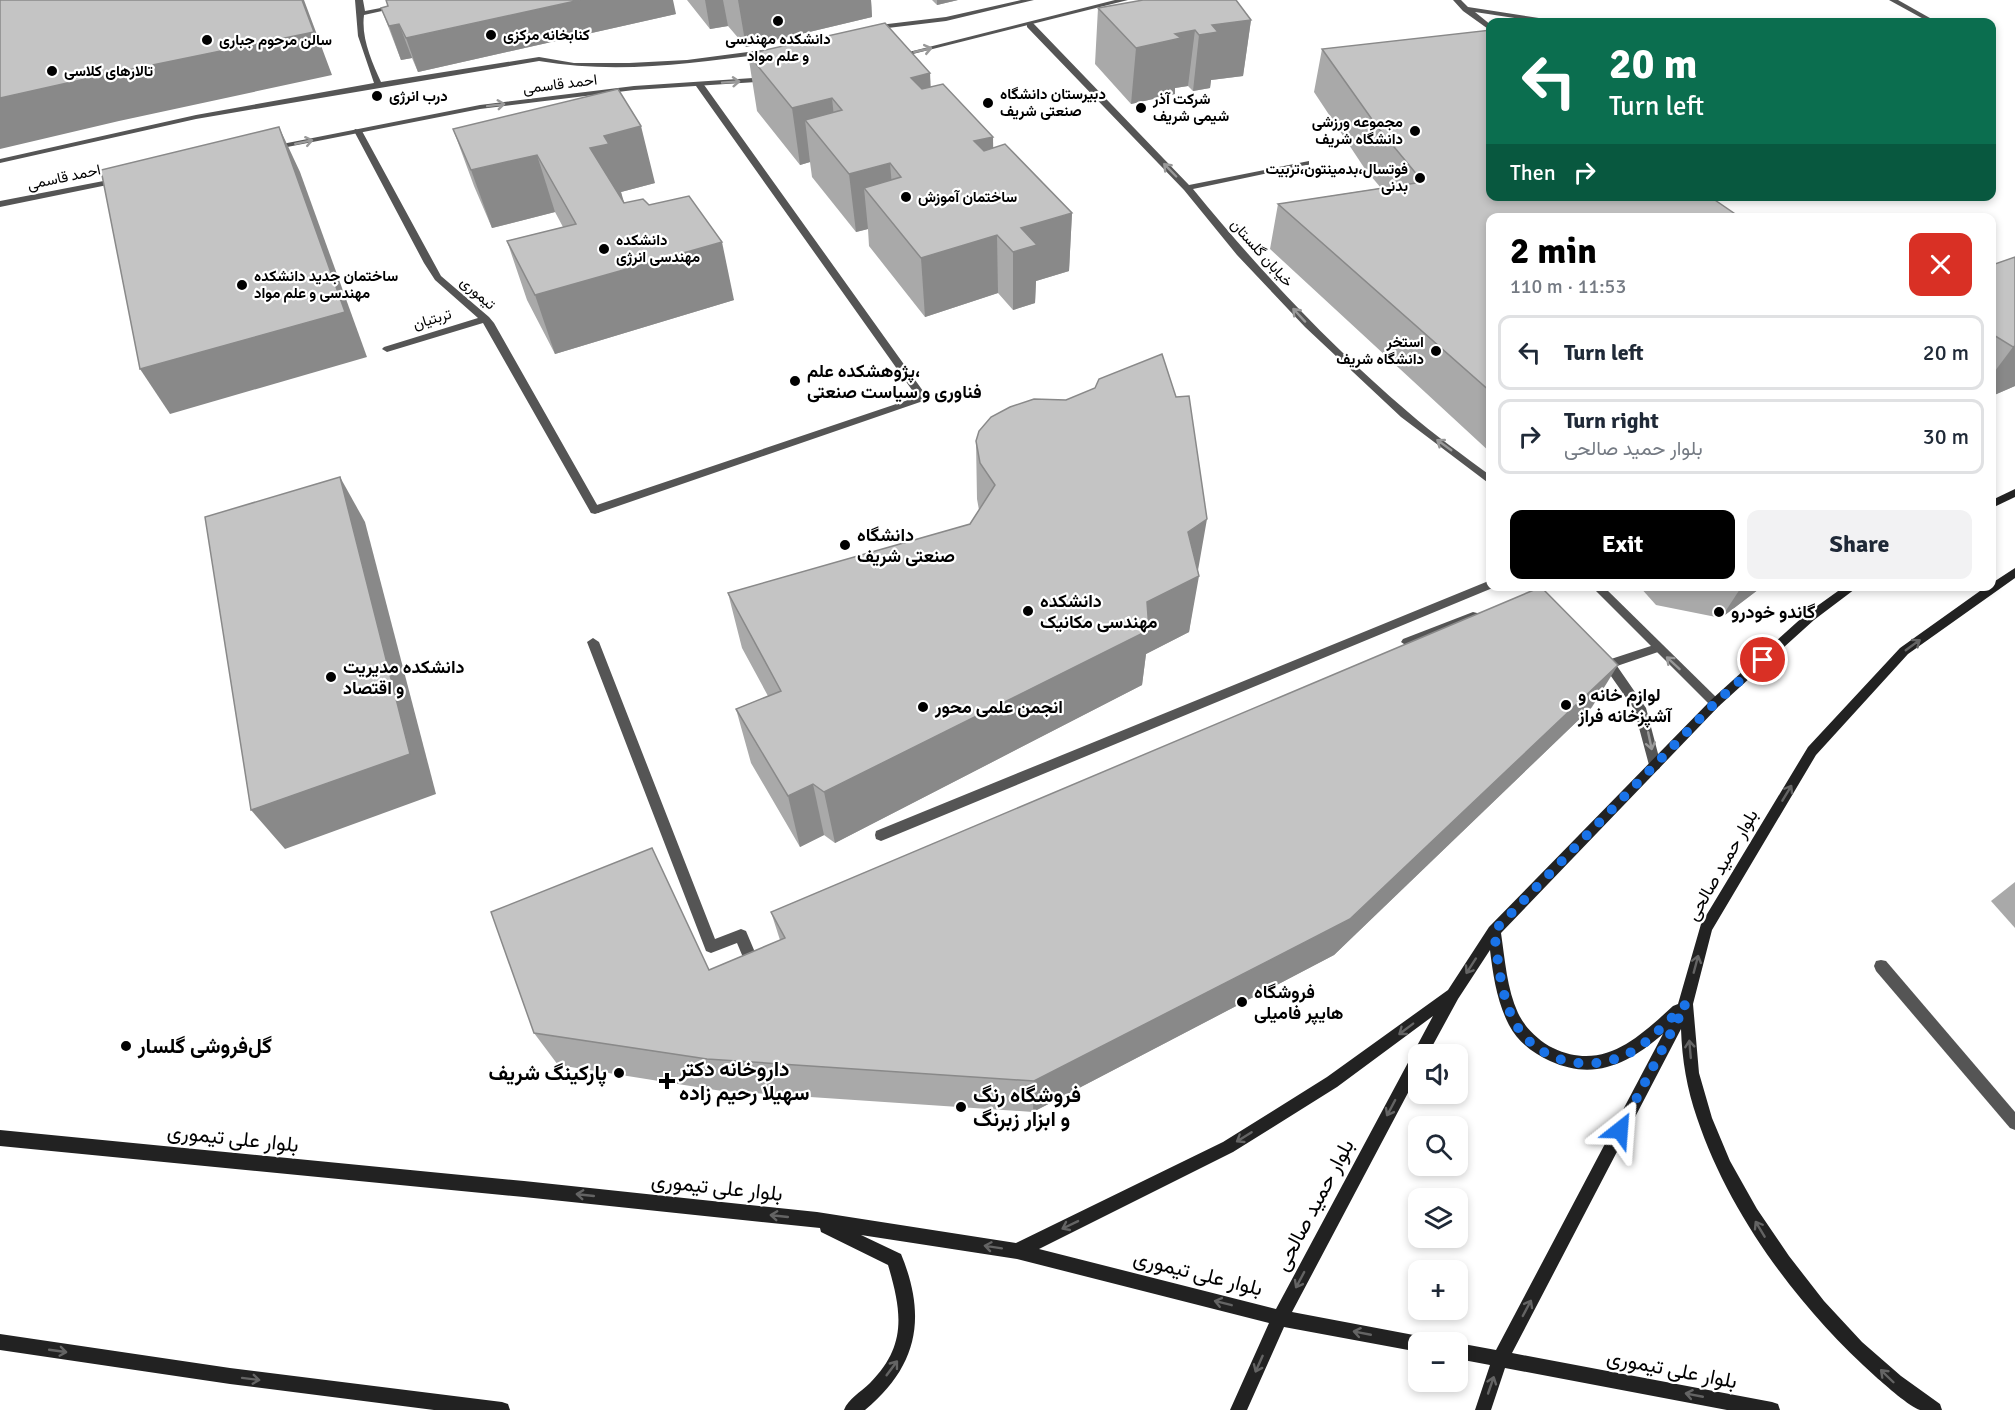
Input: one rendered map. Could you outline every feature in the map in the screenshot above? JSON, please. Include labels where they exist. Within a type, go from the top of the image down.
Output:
[{"type":"main road","points":[[1996,502],[2015,493]]},
{"type":"main road","name":"بلوار حمید صالحی","points":[[1996,586],[2015,572]]},
{"type":"main road","name":"بلوار حمید صالحی","points":[[1426,1044],[1453,993],[1494,931],[1715,703],[1810,617],[1847,591]]},
{"type":"main road","name":"بلوار حمید صالحی","points":[[1483,1410],[1500,1359],[1686,1004],[1706,928],[1812,751],[1904,651],[1988,591]]},
{"type":"main road","points":[[1494,931],[1501,985],[1513,1018],[1532,1044],[1558,1059],[1588,1066],[1610,1060],[1640,1046],[1686,1004]]},
{"type":"main road","points":[[1017,1251],[1228,1147],[1332,1082],[1453,993]]},
{"type":"main road","points":[[1686,1004],[1692,1074],[1717,1151],[1762,1233],[1823,1314],[1902,1390],[1934,1410]]},
{"type":"main road","name":"بلوار حمید صالحی","points":[[1238,1410],[1280,1318],[1408,1078]]},
{"type":"main road","name":"بلوار علی تیموری","points":[[0,1138],[817,1220],[1017,1251],[1280,1318],[1408,1342]]},
{"type":"main road","points":[[817,1220],[895,1260],[907,1306],[903,1353],[874,1392],[852,1410]]},
{"type":"main road","points":[[0,1342],[230,1376],[502,1410]]},
{"type":"main road","name":"بلوار علی تیموری","points":[[1468,1354],[1772,1410]]},
{"type":"street","points":[[359,0],[363,13],[359,26],[369,65],[378,85]]},
{"type":"street","points":[[866,29],[888,24],[946,19],[1030,0]]},
{"type":"street","points":[[893,57],[1124,0]]},
{"type":"street","points":[[1456,0],[1486,25]]},
{"type":"street","points":[[1893,0],[1927,18]]},
{"type":"street","points":[[363,13],[405,6]]},
{"type":"street","points":[[1466,9],[1526,18]]},
{"type":"street","name":"خیابان گلستان","points":[[1030,25],[1187,188],[1240,253],[1308,325],[1405,415],[1486,477]]},
{"type":"street","points":[[0,161],[196,117],[539,58],[574,65],[629,65],[687,62],[770,51]]},
{"type":"street","name":"احمد قاسمی","points":[[265,150],[480,106],[634,88],[782,78]]},
{"type":"street","name":"تیموری","points":[[358,131],[433,270],[486,319],[594,510],[923,398],[699,84]]},
{"type":"street","points":[[1187,188],[1306,163]]},
{"type":"street","name":"احمد قاسمی","points":[[0,204],[127,178]]},
{"type":"street","name":"تربتیان","points":[[387,349],[486,319]]},
{"type":"street","points":[[881,835],[1486,586]]},
{"type":"street","points":[[1601,591],[1715,703]]},
{"type":"street","points":[[1407,642],[1482,612]]},
{"type":"street","points":[[593,642],[711,946],[741,935],[759,978]]},
{"type":"street","points":[[1610,664],[1657,648]]},
{"type":"street","points":[[1593,649],[1610,664],[1640,708],[1649,734],[1655,765]]},
{"type":"street","points":[[1881,966],[2015,1123]]},
{"type":"building","points":[[0,0],[302,0],[314,32],[0,98]]},
{"type":"building","points":[[386,0],[580,0],[406,38],[399,24],[389,26],[381,8],[388,6]]},
{"type":"building","points":[[1143,0],[1236,0],[1251,20],[1212,25],[1218,32],[1199,35],[1195,30],[1175,34],[1181,38],[1136,48],[1098,8]]},
{"type":"building","points":[[885,23],[930,73],[911,78],[922,89],[943,84],[993,137],[974,141],[984,151],[1005,144],[1072,213],[1021,228],[1037,245],[1013,252],[997,235],[921,258],[864,188],[901,177],[890,163],[849,174],[805,120],[842,110],[832,98],[792,108],[748,54]]},
{"type":"building","points":[[1486,31],[1486,201],[1716,201],[1734,213],[1486,213],[1486,388],[1278,204],[1423,182],[1376,125],[1322,49]]},
{"type":"building","points":[[618,89],[641,126],[604,136],[609,144],[590,148],[624,203],[643,199],[649,205],[689,196],[722,242],[535,295],[507,241],[576,224],[537,155],[471,170],[453,129]]},
{"type":"building","name":"ساختمان جدید دانشکده مهندسی و علم مواد","points":[[279,127],[345,312],[140,369],[101,170]]},
{"type":"building","points":[[2015,257],[2015,346],[2013,347],[1996,336],[1996,264]]},
{"type":"building","name":"دانشکده مهندسی مکانیک","points":[[1162,354],[1176,397],[1189,396],[1207,519],[1188,532],[1199,576],[1147,602],[1149,630],[824,792],[813,784],[788,796],[736,709],[781,691],[728,593],[970,524],[995,485],[980,463],[976,441],[979,431],[991,417],[1010,407],[1034,399],[1066,400],[1095,388],[1099,379]]},
{"type":"building","name":"دانشکده مدیریت و اقتصاد","points":[[340,477],[410,754],[251,810],[205,517]]},
{"type":"building","points":[[1532,591],[1545,591],[1618,665],[1350,919],[1034,1081],[707,1059],[534,1033],[491,912],[652,848],[709,970],[785,938],[771,912]]},
{"type":"place","name":"دانشکده مهندسی و علم مواد","points":[[778,21]]},
{"type":"place","name":"کنابخانه مرکزی","points":[[491,35]]},
{"type":"place","name":"سالن مرحوم جباری","points":[[207,40]]},
{"type":"place","name":"تالارهای کلاسی","points":[[52,71]]},
{"type":"place","name":"درب انرژی","points":[[377,96]]},
{"type":"place","name":"دبیرستان دانشگاه صنعتی شریف","points":[[988,103]]},
{"type":"place","name":"شرکت آذر شیمی شریف","points":[[1141,108]]},
{"type":"place","name":"مجموعه ورزشی دانشگاه شریف","points":[[1415,131]]},
{"type":"place","name":"فوتسال،بدمینتون،تربیت بدنی","points":[[1420,178]]},
{"type":"place","name":"ساختمان آموزش","points":[[906,197]]},
{"type":"place","name":"دانشکده مهندسی انرژی","points":[[604,249]]},
{"type":"place","name":"ساختمان جدید دانشکده مهندسی و علم مواد","points":[[242,285]]},
{"type":"place","name":"استخر دانشگاه شریف","points":[[1436,351]]},
{"type":"place","name":"پژوهشکده علم، فناوری و سیاست صنعتی","points":[[795,381]]},
{"type":"place","name":"دانشگاه صنعتی شریف","points":[[845,545]]},
{"type":"place","name":"دانشکده مهندسی مکانیک","points":[[1028,611]]},
{"type":"place","name":"گاندو خودرو","points":[[1719,612]]},
{"type":"place","name":"دانشکده مدیریت و اقتصاد","points":[[331,677]]},
{"type":"place","name":"لوازم خانه و آشپزخانه فراز","points":[[1566,705]]},
{"type":"place","name":"انجمن علمی محور","points":[[923,707]]},
{"type":"place","name":"فروشگاه هایپر فامیلی","points":[[1242,1002]]},
{"type":"place","name":"گل‌فروشی گلسار","points":[[126,1046]]},
{"type":"place","name":"پارکینگ شریف","points":[[619,1073]]},
{"type":"place","name":"داروخانه دکتر سهیلا رحیم زاده","points":[[667,1081]]},
{"type":"place","name":"فروشگاه رنگ و ابزار زبرنگ","points":[[961,1107]]},
{"type":"route","points":[[1620,1130],[1686,1004],[1640,1046],[1610,1060],[1588,1066],[1558,1059],[1532,1044],[1513,1018],[1501,985],[1494,931],[1715,703],[1763,660]]}]
